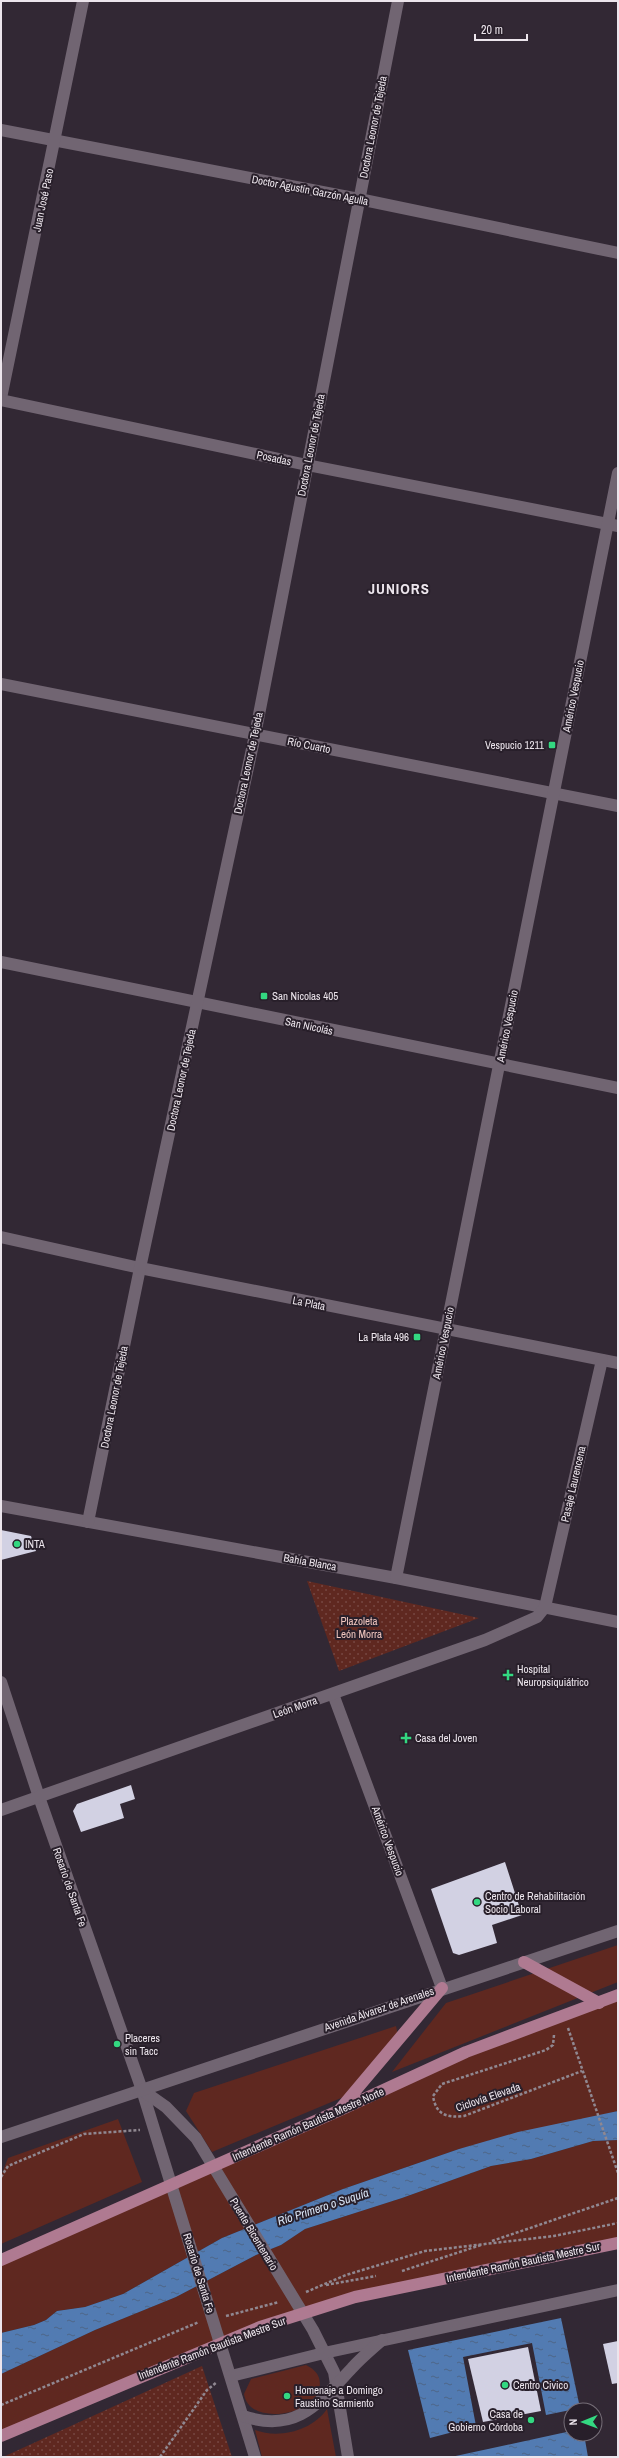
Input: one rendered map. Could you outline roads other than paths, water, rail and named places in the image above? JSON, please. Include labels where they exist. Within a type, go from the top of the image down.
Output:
[{"type":"main road","points":[[524,1962],[598,2002]]},
{"type":"main road","points":[[338,2111],[442,1988]]},
{"type":"main road","name":"Intendente Ramón Bautista Mestre Norte","points":[[1,2260],[338,2111],[466,2052],[618,1995]]},
{"type":"main road","name":"Intendente Ramón Bautista Mestre Sur","points":[[1,2436],[260,2327],[355,2297],[618,2243]]},
{"type":"street","name":"Juan José Paso","points":[[1,399],[83,1]]},
{"type":"street","name":"Doctora Leonor de Tejeda","points":[[88,1522],[140,1268],[255,735],[398,1]]},
{"type":"street","name":"Doctor Agustín Garzón Agulla","points":[[1,130],[359,199],[618,253]]},
{"type":"street","name":"Posadas","points":[[1,399],[307,465],[613,525]]},
{"type":"street","name":"Américo Vespucio","points":[[396,1578],[553,793],[613,525],[618,473]]},
{"type":"street","name":"Río Cuarto","points":[[1,684],[618,806]]},
{"type":"street","name":"San Nicolás","points":[[1,962],[499,1065],[618,1088]]},
{"type":"street","name":"La Plata","points":[[1,1237],[140,1268],[445,1330],[618,1363]]},
{"type":"street","name":"Pasaje Laurencena","points":[[545,1607],[602,1360]]},
{"type":"street","name":"Bahía Blanca","points":[[1,1506],[396,1578],[618,1622]]},
{"type":"street","name":"León Morra","points":[[1,1810],[333,1694],[504,1632],[537,1617],[545,1607]]},
{"type":"street","name":"Rosario de Santa Fe","points":[[1,1682],[38,1797],[142,2090],[255,2457]]},
{"type":"street","name":"Américo Vespucio","points":[[333,1694],[442,1988]]},
{"type":"street","name":"Avenida Álvarez de Arenales","points":[[1,2137],[442,1988],[618,1931]]},
{"type":"street","name":"Puente Bicentenario","points":[[142,2090],[166,2107],[196,2138],[313,2330],[324,2353]]},
{"type":"street","points":[[229,2371],[324,2353],[618,2290]]},
{"type":"street","points":[[243,2416],[269,2421],[297,2417],[319,2404],[335,2386],[382,2340]]},
{"type":"street","points":[[324,2353],[334,2372],[335,2386],[348,2457]]},
{"type":"water","name":"Río Primero o Suquía","points":[[618,2111],[618,2140],[593,2141],[531,2159],[491,2166],[402,2198],[305,2229],[281,2245],[256,2255],[176,2297],[95,2330],[1,2374],[1,2333],[34,2325],[46,2320],[57,2311],[85,2307],[123,2294],[222,2238],[343,2189],[459,2149],[518,2132]]},
{"type":"water","points":[[561,2318],[579,2402],[563,2402],[563,2412],[546,2415],[532,2343],[463,2357],[476,2426],[430,2438],[408,2350]]},
{"type":"water","points":[[563,2433],[563,2442],[585,2442],[588,2457],[451,2457]]},
{"type":"place","name":"Vespucio 1211","points":[[552,745]]},
{"type":"place","name":"San Nicolas 405","points":[[264,996]]},
{"type":"place","name":"La Plata 496","points":[[417,1337]]},
{"type":"place","name":"INTA","points":[[17,1544]]},
{"type":"place","name":"Hospital Neuropsiquiátrico","points":[[508,1675]]},
{"type":"place","name":"Casa del Joven","points":[[406,1738]]},
{"type":"place","name":"Centro de Rehabilitación Socio Laboral","points":[[477,1902]]},
{"type":"place","name":"Placeres sin Tacc","points":[[117,2044]]},
{"type":"place","name":"Centro Civico","points":[[505,2385]]},
{"type":"place","name":"Homenaje a Domingo Faustino Sarmiento","points":[[287,2396]]},
{"type":"place","name":"Casa de Gobierno Córdoba","points":[[531,2420]]},
{"type":"district","name":"JUNIORS","points":[[399,588]]},
{"type":"park label","name":"Plazoleta León Morra","points":[[359,1627]]}]
